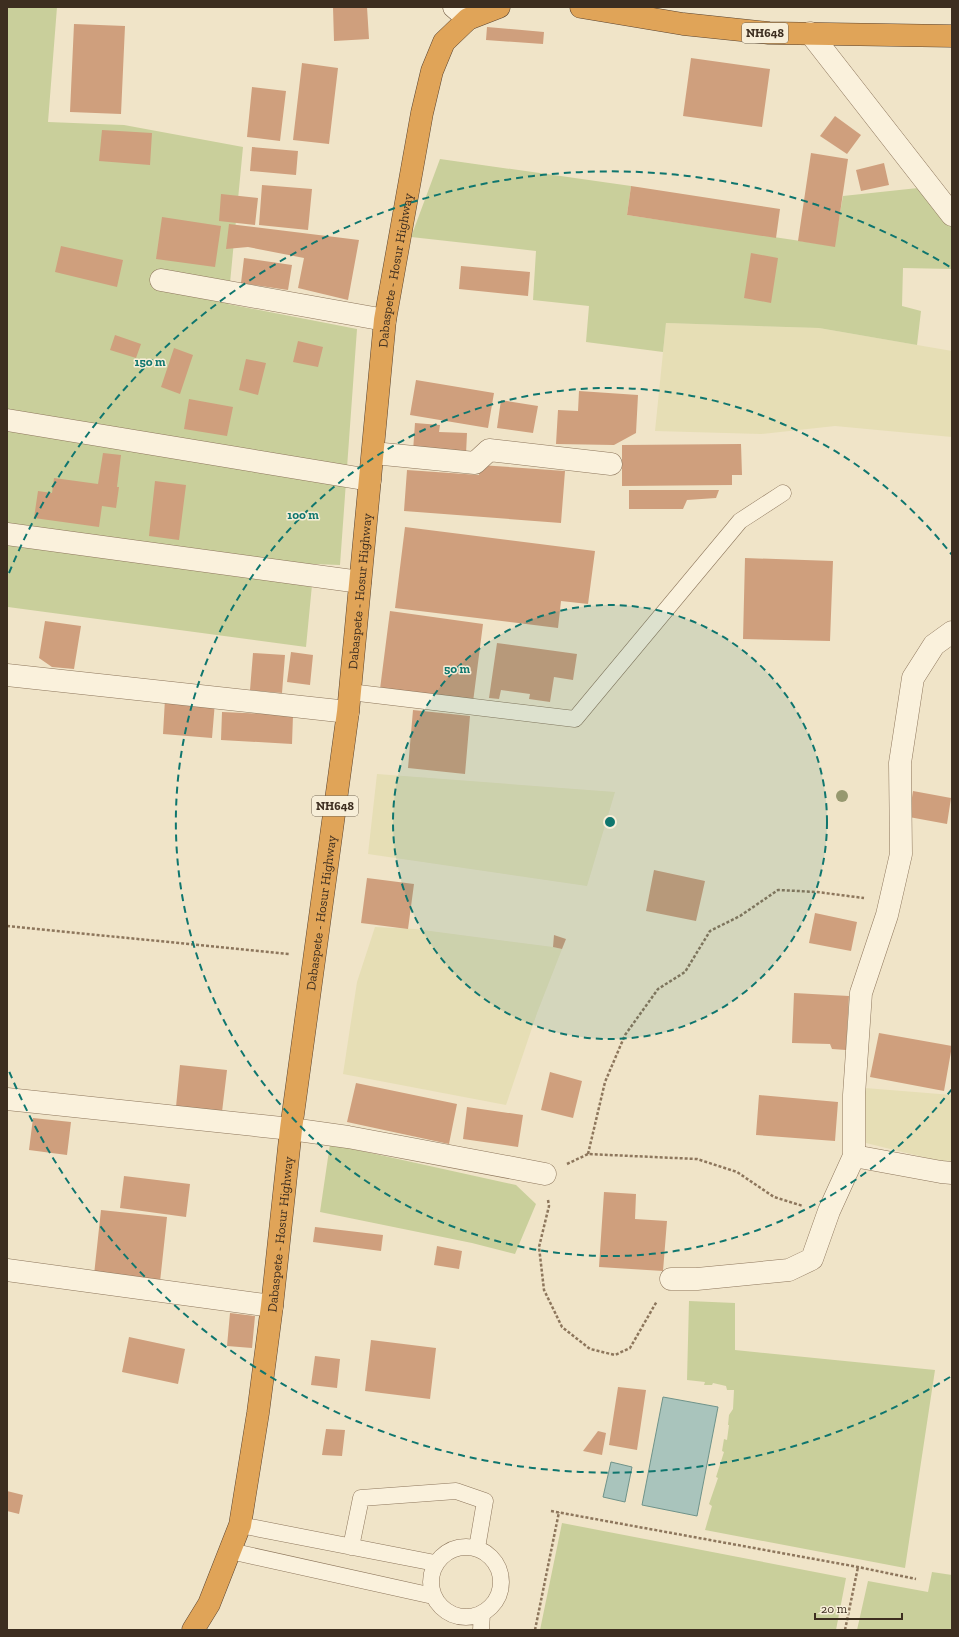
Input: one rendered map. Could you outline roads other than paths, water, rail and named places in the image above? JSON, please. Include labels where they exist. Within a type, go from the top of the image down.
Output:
[{"type":"highway","name":"Dabaspete - Hosur Highway","points":[[193,1630],[209,1604],[240,1524],[258,1413],[272,1306],[291,1129],[349,702],[385,320],[422,113],[432,71],[444,42],[461,13],[499,7]]},
{"type":"highway","name":"NH648","points":[[580,7],[683,24],[769,33],[952,36]]},
{"type":"street","points":[[810,33],[952,214]]},
{"type":"street","points":[[161,280],[385,320]]},
{"type":"street","points":[[7,420],[370,480]]},
{"type":"street","points":[[373,453],[475,463],[489,450],[611,464]]},
{"type":"street","points":[[7,534],[360,582]]},
{"type":"street","points":[[671,1279],[697,1280],[789,1270],[812,1259],[828,1214],[854,1156],[854,1096],[861,993],[889,905],[900,854],[900,764],[913,678],[934,645],[952,632]]},
{"type":"street","points":[[7,676],[349,702]]},
{"type":"street","points":[[7,1099],[291,1129],[348,1137],[545,1174]]},
{"type":"street","points":[[854,1156],[952,1173]]},
{"type":"street","points":[[7,1270],[272,1306]]},
{"type":"lane","points":[[349,702],[575,719],[740,521],[783,494]]},
{"type":"lane","points":[[351,1547],[361,1498],[456,1491],[485,1501],[477,1548]]},
{"type":"lane","points":[[240,1524],[435,1563]]},
{"type":"lane","points":[[466,1546],[477,1548],[488,1554],[496,1563],[501,1574],[501,1586],[498,1598],[491,1607],[482,1613],[458,1623],[440,1606],[433,1596],[430,1586],[435,1563],[443,1554],[454,1548],[466,1546]]},
{"type":"lane","points":[[230,1551],[433,1596]]},
{"type":"lane","points":[[481,1630],[482,1613]]},
{"type":"water","points":[[663,1397],[718,1407],[697,1516],[642,1505]]},
{"type":"water","points":[[611,1462],[632,1467],[625,1502],[603,1497]]}]
